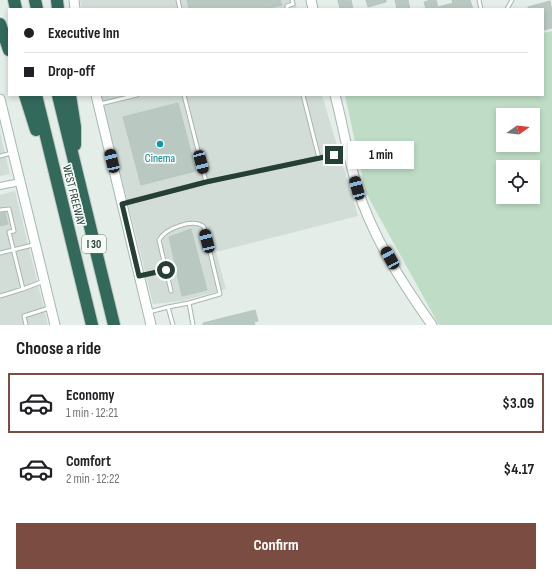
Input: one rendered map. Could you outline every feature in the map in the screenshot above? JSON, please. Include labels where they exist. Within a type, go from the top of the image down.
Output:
[{"type":"highway","points":[[0,24],[8,47]]},
{"type":"highway","points":[[25,96],[40,146],[53,172]]},
{"type":"highway","name":"WEST FREEWAY","points":[[36,96],[53,172],[92,325]]},
{"type":"highway","name":"WEST FREEWAY","points":[[58,96],[114,325]]},
{"type":"highway","points":[[70,96],[75,127],[75,164]]},
{"type":"main road","points":[[96,96],[151,325]]},
{"type":"main road","points":[[335,96],[357,188],[371,222],[410,293],[432,325]]},
{"type":"main road","points":[[0,99],[55,325]]},
{"type":"street","points":[[0,186],[20,182]]},
{"type":"lane","points":[[287,8],[286,6],[293,4],[292,0]]},
{"type":"lane","points":[[98,104],[133,96]]},
{"type":"lane","points":[[184,96],[206,182]]},
{"type":"lane","points":[[303,96],[319,158]]},
{"type":"lane","points":[[122,204],[206,182],[348,152]]},
{"type":"lane","points":[[0,156],[13,153]]},
{"type":"lane","points":[[0,210],[9,209],[14,231],[9,232],[23,290]]},
{"type":"lane","points":[[148,312],[189,303],[220,294],[204,227],[200,223],[192,223],[175,228],[162,236],[159,240],[171,291]]},
{"type":"lane","points":[[0,253],[35,244]]},
{"type":"lane","points":[[139,276],[166,270]]},
{"type":"lane","points":[[0,296],[23,290],[44,281]]},
{"type":"lane","points":[[189,303],[193,325]]},
{"type":"lane","points":[[168,307],[173,325]]},
{"type":"lane","points":[[26,325],[24,316],[50,308]]},
{"type":"shaded area","points":[[80,0],[295,0],[297,8],[82,8]]},
{"type":"shaded area","points":[[101,96],[322,96],[358,216],[216,252],[226,289],[182,301],[153,304]]},
{"type":"shaded area","points":[[0,132],[10,174],[0,176]]},
{"type":"shaded area","points":[[15,191],[48,325],[0,325],[0,195]]},
{"type":"green space","points":[[552,31],[552,325],[439,325],[366,193],[345,96],[544,96],[544,33]]},
{"type":"building","points":[[187,0],[280,0],[282,5],[269,8],[189,8]]},
{"type":"building","points":[[338,0],[351,0],[353,8],[340,8]]},
{"type":"building","points":[[366,0],[386,0],[386,2],[368,7]]},
{"type":"building","points":[[395,0],[408,0],[410,8],[397,8]]},
{"type":"building","points":[[436,0],[438,7],[453,3],[452,0],[470,0],[473,8],[426,8],[424,2]]},
{"type":"building","points":[[550,1],[552,11],[552,28],[544,30],[544,8],[528,7]]},
{"type":"building","name":"Cinema","points":[[178,103],[196,171],[141,185],[123,117]]},
{"type":"building","points":[[5,212],[8,224],[0,226],[0,213]]},
{"type":"building","points":[[191,229],[207,290],[182,296],[169,237]]},
{"type":"building","points":[[255,310],[258,321],[254,322],[255,325],[203,325],[203,323]]},
{"type":"place","name":"Cinema","points":[[160,144]]},
{"type":"route","points":[[166,270],[139,276],[122,204],[206,182],[334,155]]}]
